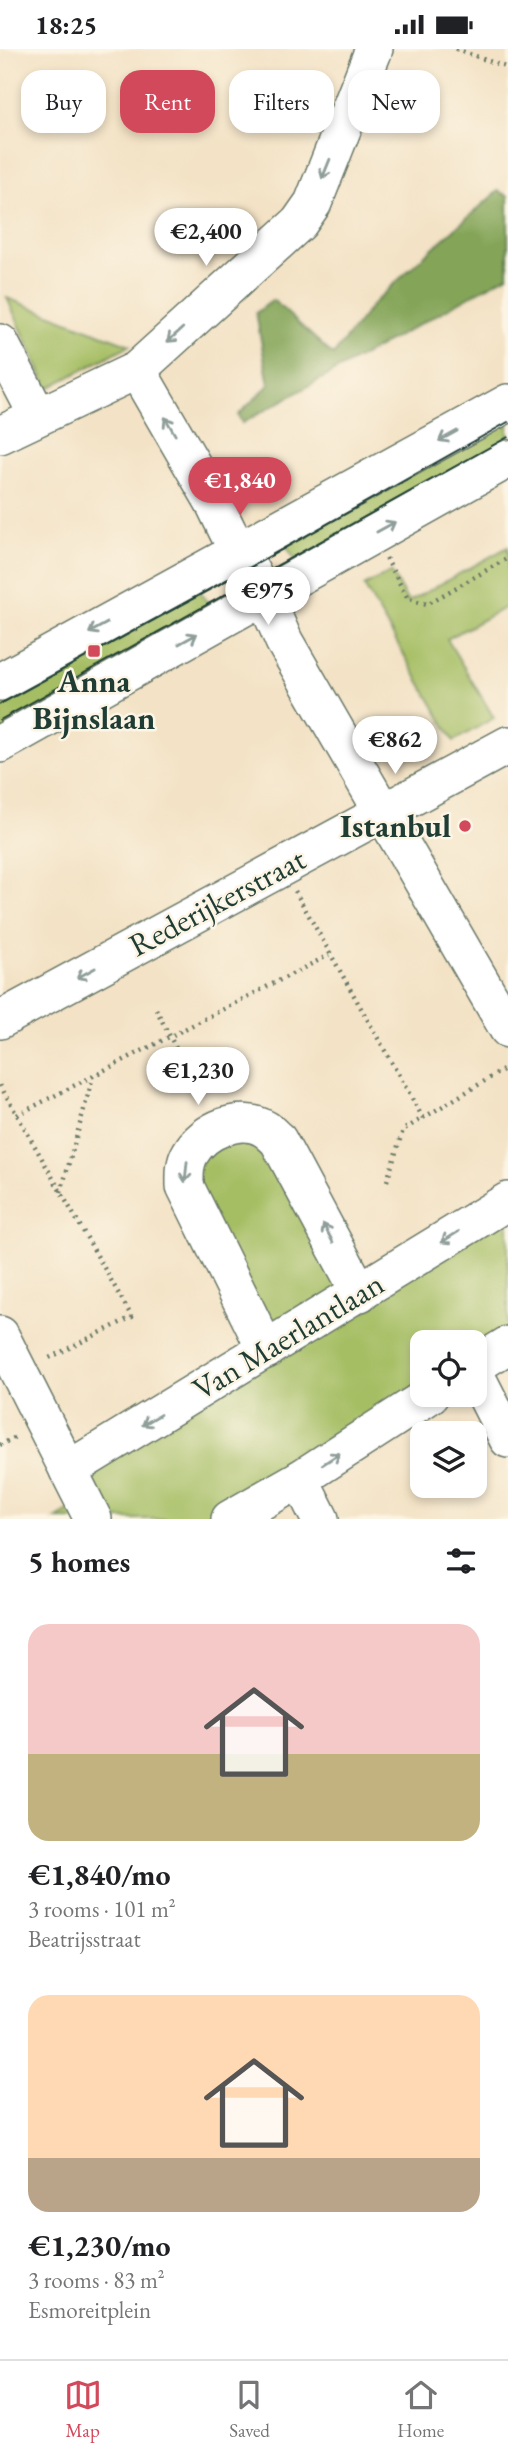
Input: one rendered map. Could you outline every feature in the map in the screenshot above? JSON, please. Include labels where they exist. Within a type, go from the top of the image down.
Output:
[{"type":"street","points":[[0,435],[137,370],[299,223],[307,212],[374,49]]},
{"type":"street","points":[[0,343],[38,416]]},
{"type":"street","points":[[137,370],[213,501],[264,596],[284,641],[503,1010]]},
{"type":"street","points":[[0,682],[508,403]]},
{"type":"street","points":[[0,744],[508,459]]},
{"type":"street","name":"Rederijkerstraat","points":[[0,1020],[508,745]]},
{"type":"street","points":[[266,1350],[185,1186],[185,1169],[190,1154],[201,1140],[218,1129],[244,1123],[264,1128],[278,1140],[360,1293]]},
{"type":"street","name":"Van Maerlantlaan","points":[[68,1470],[508,1201]]},
{"type":"street","points":[[0,1335],[68,1470],[79,1514]]},
{"type":"street","points":[[487,1358],[508,1345]]},
{"type":"street","points":[[487,1398],[508,1439]]},
{"type":"street","points":[[230,1519],[300,1479],[411,1407]]},
{"type":"street","points":[[300,1479],[320,1519]]},
{"type":"path","points":[[456,49],[508,68]]},
{"type":"path","points":[[384,554],[408,599],[427,604],[508,558]]},
{"type":"path","points":[[281,866],[423,1118]]},
{"type":"path","points":[[17,1115],[329,955]]},
{"type":"path","points":[[156,1009],[192,1080]]},
{"type":"path","points":[[387,1181],[403,1130],[508,1067]]},
{"type":"path","points":[[61,1192],[93,1076]]},
{"type":"path","points":[[0,1085],[132,1317],[19,1373]]},
{"type":"green space","points":[[498,191],[508,196],[508,275],[242,423],[238,415],[269,385],[256,313],[273,300],[333,355],[373,304]]},
{"type":"green space","points":[[7,298],[130,345],[48,388]]},
{"type":"green space","points":[[508,412],[508,453],[296,561],[281,538]]},
{"type":"green space","points":[[508,547],[508,606],[447,639],[494,718],[454,741],[364,586],[391,572],[408,602]]},
{"type":"green space","points":[[199,590],[216,613],[0,733],[0,691]]},
{"type":"green space","points":[[262,1133],[357,1305],[508,1212],[508,1330],[487,1343],[487,1330],[410,1330],[410,1390],[201,1519],[55,1519],[77,1506],[92,1465],[280,1351],[190,1184],[194,1156]]},
{"type":"tram line","points":[[0,704],[508,422]]},
{"type":"tram line","points":[[0,720],[508,437]]},
{"type":"place","name":"Anna Bijnslaan","points":[[94,651]]},
{"type":"place","name":"Istanbul","points":[[465,826]]}]
